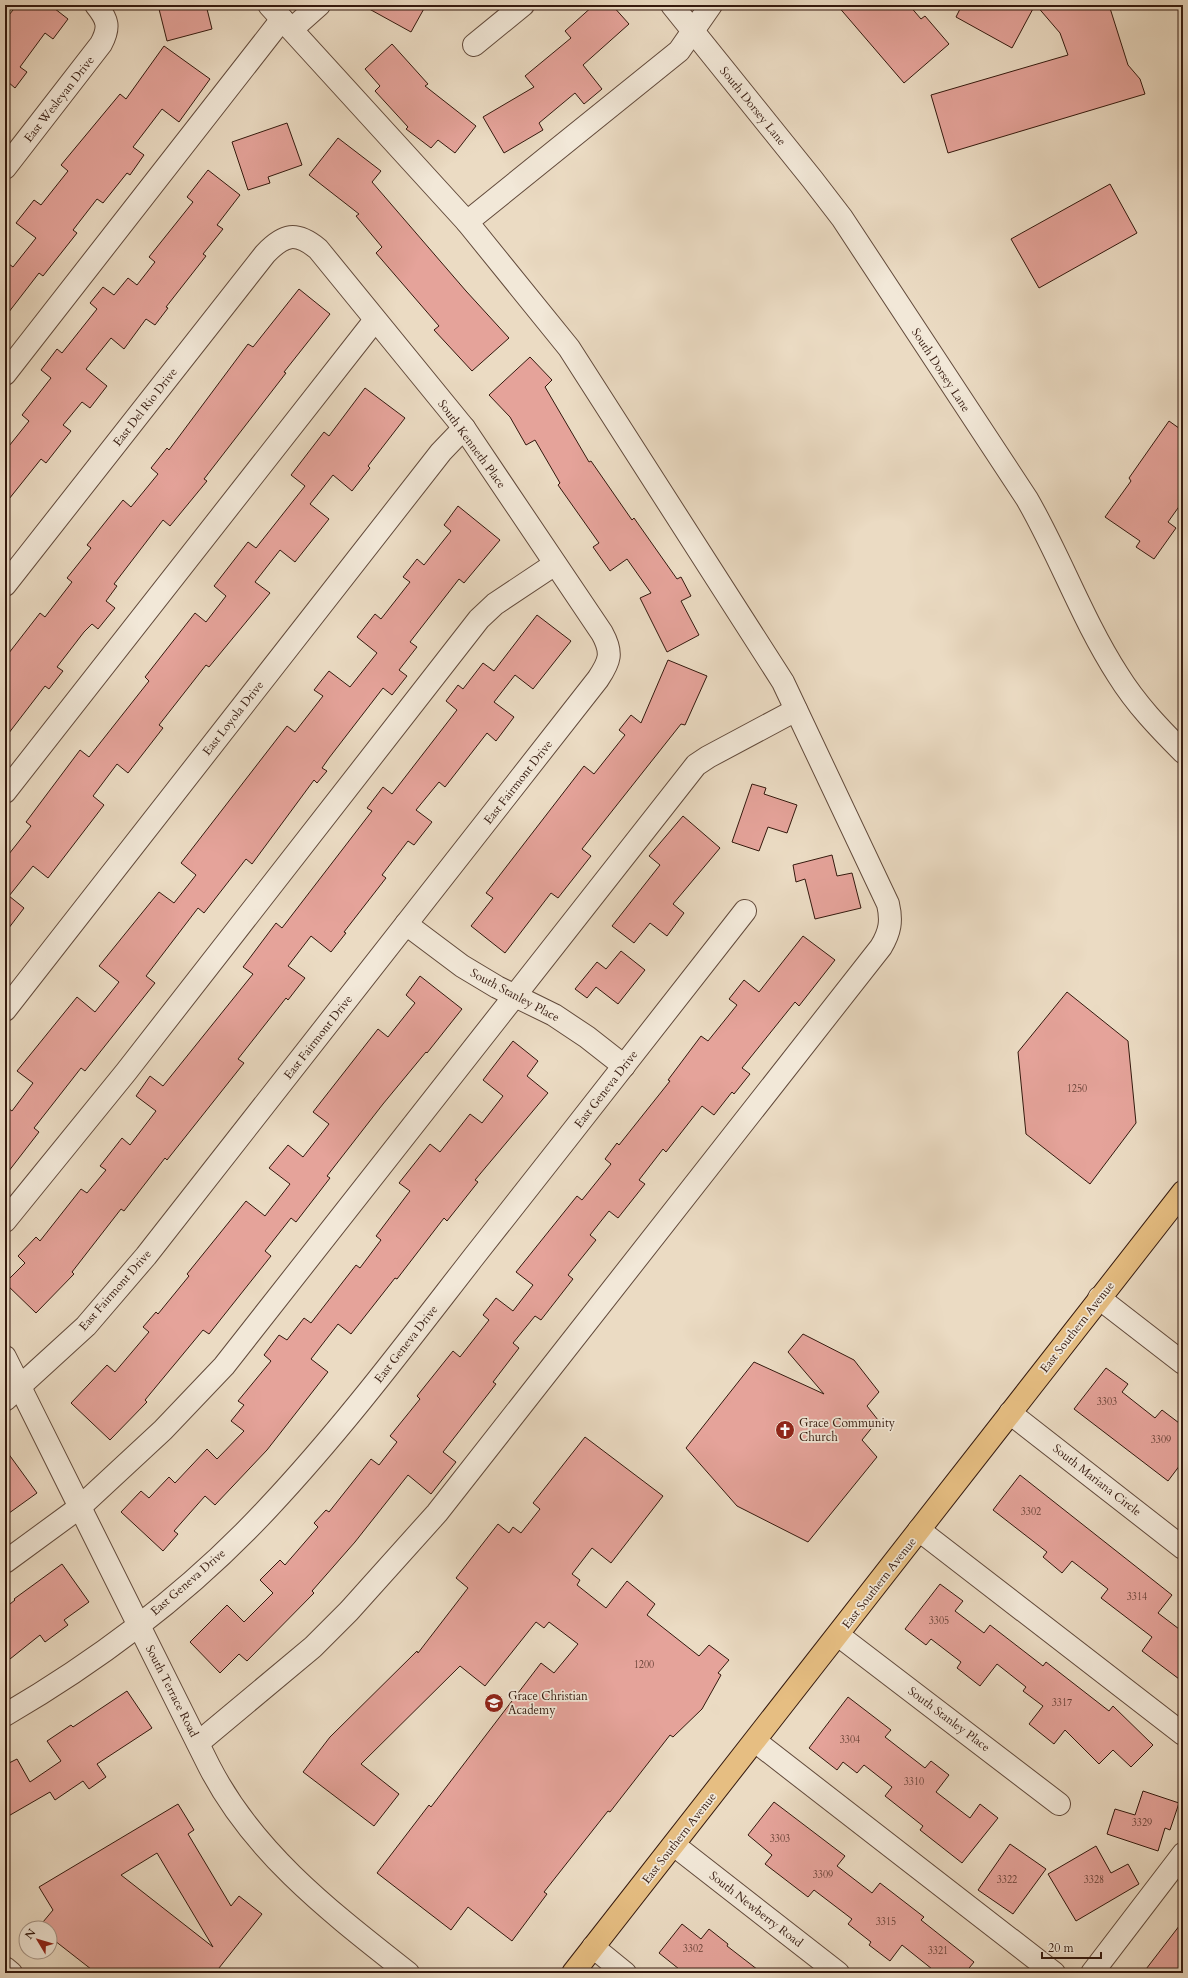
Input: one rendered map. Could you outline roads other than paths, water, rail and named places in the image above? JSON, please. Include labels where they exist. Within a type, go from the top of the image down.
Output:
[{"type":"main road","name":"East Southern Avenue","points":[[573,1973],[1183,1192]]},
{"type":"street","name":"East Wesleyan Drive","points":[[5,168],[96,52],[106,36],[108,28],[103,15],[96,5]]},
{"type":"street","points":[[5,374],[281,18],[319,5]]},
{"type":"street","points":[[474,45],[523,5]]},
{"type":"street","name":"South Dorsey Lane","points":[[672,5],[842,218],[1026,499],[1049,539],[1101,646],[1118,676],[1148,715],[1183,752]]},
{"type":"street","points":[[467,222],[679,51],[711,5]]},
{"type":"street","points":[[198,1743],[313,1647],[349,1611],[437,1513],[886,938],[891,926],[891,916],[888,904],[783,682],[569,348],[467,222],[281,18]]},
{"type":"street","name":"South Kenneth Place","points":[[291,236],[300,237],[318,249],[464,428],[602,633],[608,644],[609,657]]},
{"type":"street","name":"East Del Rio Drive","points":[[5,585],[265,254],[281,239],[291,236]]},
{"type":"street","points":[[5,792],[375,320]]},
{"type":"street","name":"East Loyola Drive","points":[[5,1010],[441,452],[464,428]]},
{"type":"street","points":[[5,1221],[126,1072],[479,619],[495,604],[555,564]]},
{"type":"street","name":"East Fairmont Drive","points":[[13,1393],[81,1330],[116,1292],[598,679],[609,657]]},
{"type":"street","points":[[5,1562],[80,1507],[163,1430],[224,1366],[696,765],[708,757],[796,710]]},
{"type":"street","name":"East Geneva Drive","points":[[5,1715],[55,1684],[139,1624],[177,1593],[241,1536],[326,1445],[746,910]]},
{"type":"street","name":"South Stanley Place","points":[[406,924],[462,966],[572,1026],[624,1066]]},
{"type":"street","points":[[1099,1298],[1183,1363]]},
{"type":"street","name":"South Terrace Road","points":[[5,1357],[13,1393],[80,1507],[198,1743],[228,1798],[248,1828],[270,1855],[317,1900],[408,1973]]},
{"type":"street","name":"South Mariana Circle","points":[[1010,1413],[1183,1548]]},
{"type":"street","points":[[920,1530],[1183,1734]]},
{"type":"street","name":"South Stanley Place","points":[[838,1635],[1059,1804]]},
{"type":"street","points":[[755,1741],[1054,1973]]},
{"type":"street","name":"South Newberry Road","points":[[674,1845],[838,1973]]},
{"type":"street","points":[[1092,1973],[1183,1854]]},
{"type":"street","points":[[593,1948],[625,1973]]},
{"type":"street","points":[[5,1968],[11,1973]]},
{"type":"place","name":"Grace Community Church","points":[[785,1430]]},
{"type":"place","name":"Grace Christian Academy","points":[[494,1703]]}]
